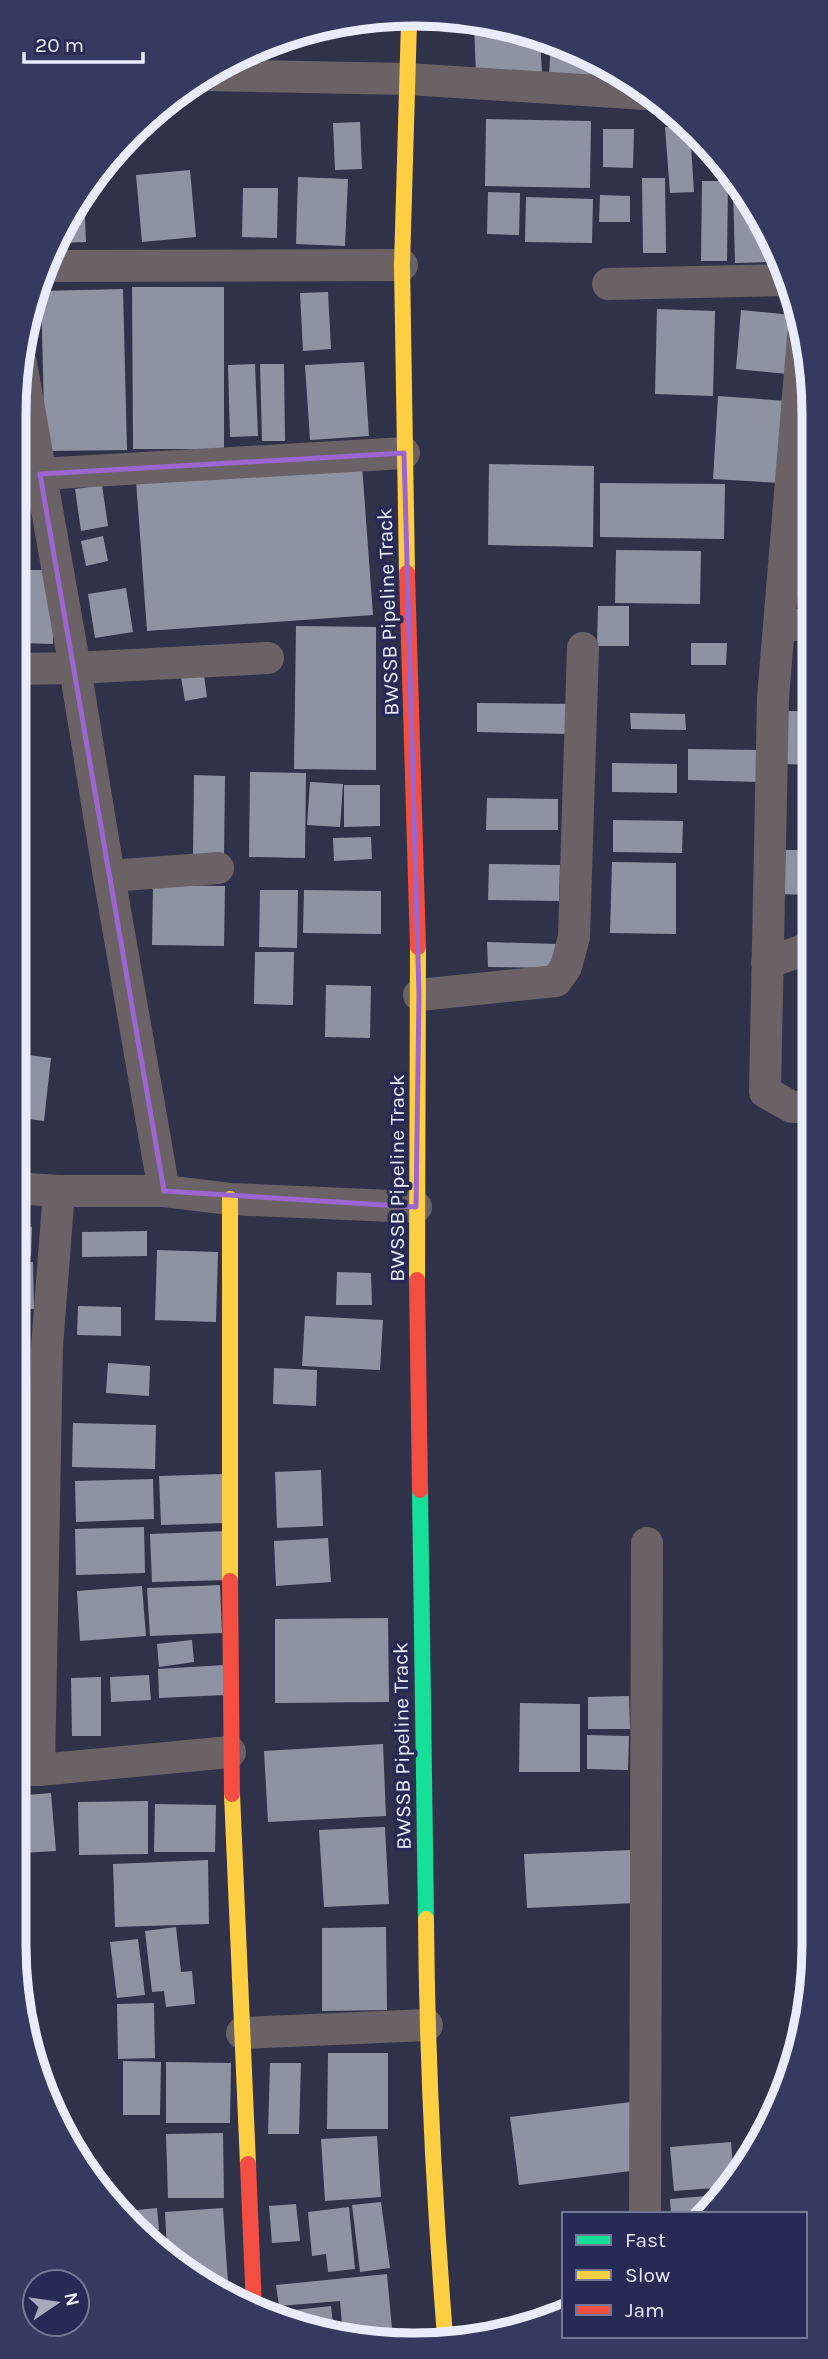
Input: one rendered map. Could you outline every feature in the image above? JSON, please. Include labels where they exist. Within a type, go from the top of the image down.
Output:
[{"type":"street","name":"BWSSB Pipeline Track","points":[[409,26],[402,265],[404,453],[419,995],[416,1207],[427,2025],[435,2210],[445,2331]]},
{"type":"street","points":[[225,75],[407,79],[631,93]]},
{"type":"street","points":[[56,266],[402,265]]},
{"type":"street","points":[[608,284],[778,280]]},
{"type":"street","points":[[800,377],[773,698],[765,1092],[792,1107],[802,1107]]},
{"type":"street","points":[[27,474],[404,453]]},
{"type":"street","points":[[26,456],[27,474],[75,668],[108,876],[164,1191]]},
{"type":"street","points":[[779,625],[802,625]]},
{"type":"street","points":[[419,995],[556,981],[566,967],[574,937],[583,648]]},
{"type":"street","points":[[26,669],[268,658]]},
{"type":"street","points":[[108,876],[218,868]]},
{"type":"street","points":[[767,963],[802,951]]},
{"type":"street","points":[[26,1189],[164,1191],[230,1199],[416,1207]]},
{"type":"street","points":[[59,1191],[47,1347],[26,1770],[230,1752]]},
{"type":"street","points":[[230,1199],[230,1752],[254,2298]]},
{"type":"street","points":[[645,2212],[647,1543]]},
{"type":"street","points":[[242,2033],[427,2025]]},
{"type":"highlighted area","points":[[404,453],[419,995],[416,1207],[164,1191],[40,474]]},
{"type":"building","points":[[474,31],[541,48],[542,73],[476,75]]},
{"type":"building","points":[[550,51],[603,76],[603,79],[549,75]]},
{"type":"building","points":[[486,119],[591,121],[590,188],[485,186]]},
{"type":"building","points":[[360,122],[362,169],[335,170],[333,123]]},
{"type":"building","points":[[665,127],[675,127],[691,143],[694,192],[670,193]]},
{"type":"building","points":[[603,129],[634,129],[633,168],[603,167]]},
{"type":"building","points":[[190,170],[196,237],[142,242],[136,175]]},
{"type":"building","points":[[298,177],[348,179],[345,246],[296,244]]},
{"type":"building","points":[[642,178],[665,178],[666,253],[643,253]]},
{"type":"building","points":[[702,181],[724,181],[728,187],[727,261],[701,261]]},
{"type":"building","points":[[243,188],[278,188],[277,238],[242,237]]},
{"type":"building","points":[[488,192],[520,193],[519,235],[487,234]]},
{"type":"building","points":[[600,195],[630,196],[630,222],[599,222]]},
{"type":"building","points":[[733,195],[750,220],[770,262],[735,263]]},
{"type":"building","points":[[526,197],[593,199],[592,243],[525,242]]},
{"type":"building","points":[[85,210],[86,242],[66,243]]},
{"type":"building","points":[[132,287],[224,287],[224,449],[133,449]]},
{"type":"building","points":[[123,289],[127,450],[45,451],[41,307],[46,291]]},
{"type":"building","points":[[328,292],[331,349],[303,351],[300,293]]},
{"type":"building","points":[[657,309],[715,311],[713,396],[655,394]]},
{"type":"building","points":[[741,310],[789,315],[792,327],[787,374],[736,369]]},
{"type":"building","points":[[364,362],[369,436],[310,440],[305,365]]},
{"type":"building","points":[[255,364],[258,436],[230,437],[228,365]]},
{"type":"building","points":[[260,364],[284,364],[285,441],[262,441]]},
{"type":"building","points":[[718,396],[787,401],[781,483],[713,479]]},
{"type":"building","points":[[489,464],[594,466],[593,547],[488,545]]},
{"type":"building","points":[[362,465],[373,615],[147,631],[136,480]]},
{"type":"building","points":[[600,483],[725,484],[724,539],[600,537]]},
{"type":"building","points":[[102,485],[108,526],[81,531],[75,489]]},
{"type":"building","points":[[103,536],[108,561],[86,566],[81,541]]},
{"type":"building","points":[[616,550],[701,551],[700,604],[615,603]]},
{"type":"building","points":[[26,570],[54,570],[53,644],[26,643]]},
{"type":"building","points":[[126,588],[133,632],[95,638],[88,594]]},
{"type":"building","points":[[598,606],[629,606],[629,646],[597,646]]},
{"type":"building","points":[[296,626],[376,627],[376,770],[294,769]]},
{"type":"building","points":[[691,643],[727,643],[726,665],[691,665]]},
{"type":"building","points":[[203,668],[207,697],[185,701],[180,671]]},
{"type":"building","points":[[477,703],[574,704],[574,734],[477,732]]},
{"type":"building","points":[[785,711],[802,711],[802,765],[785,764]]},
{"type":"building","points":[[630,713],[685,714],[686,730],[631,729]]},
{"type":"building","points":[[688,749],[761,750],[761,782],[688,780]]},
{"type":"building","points":[[612,763],[677,764],[677,793],[612,792]]},
{"type":"building","points":[[250,772],[306,773],[305,858],[249,857]]},
{"type":"building","points":[[194,775],[225,776],[224,857],[193,856]]},
{"type":"building","points":[[310,782],[343,784],[340,827],[307,825]]},
{"type":"building","points":[[344,785],[380,785],[380,826],[344,827]]},
{"type":"building","points":[[487,798],[558,799],[558,830],[486,830]]},
{"type":"building","points":[[613,820],[683,821],[682,853],[613,852]]},
{"type":"building","points":[[371,837],[372,859],[334,861],[333,838]]},
{"type":"building","points":[[774,850],[802,850],[802,895],[773,894]]},
{"type":"building","points":[[612,862],[676,863],[676,934],[610,933]]},
{"type":"building","points":[[489,864],[560,865],[559,901],[488,900]]},
{"type":"building","points":[[153,885],[225,886],[224,946],[152,945]]},
{"type":"building","points":[[260,890],[298,890],[297,948],[259,947]]},
{"type":"building","points":[[304,890],[381,891],[381,934],[303,933]]},
{"type":"building","points":[[487,942],[557,944],[557,968],[488,967]]},
{"type":"building","points":[[255,952],[294,952],[293,1005],[254,1004]]},
{"type":"building","points":[[326,985],[371,986],[370,1038],[325,1037]]},
{"type":"building","points":[[26,1055],[51,1058],[44,1121],[26,1119]]},
{"type":"building","points":[[26,1227],[32,1227],[31,1256],[26,1256]]},
{"type":"building","points":[[147,1231],[147,1256],[82,1257],[82,1232]]},
{"type":"building","points":[[157,1250],[218,1252],[216,1322],[155,1320]]},
{"type":"building","points":[[26,1262],[33,1262],[34,1309],[26,1309]]},
{"type":"building","points":[[337,1272],[371,1273],[372,1305],[336,1305]]},
{"type":"building","points":[[78,1306],[121,1307],[121,1336],[77,1335]]},
{"type":"building","points":[[305,1316],[383,1320],[380,1370],[302,1366]]},
{"type":"building","points":[[108,1363],[150,1366],[149,1396],[106,1393]]},
{"type":"building","points":[[274,1368],[317,1370],[316,1406],[273,1404]]},
{"type":"building","points":[[73,1423],[156,1425],[155,1469],[72,1467]]},
{"type":"building","points":[[321,1470],[323,1526],[277,1528],[275,1472]]},
{"type":"building","points":[[224,1474],[226,1523],[161,1525],[159,1476]]},
{"type":"building","points":[[153,1479],[154,1519],[76,1522],[75,1481]]},
{"type":"building","points":[[144,1527],[145,1573],[76,1575],[75,1529]]},
{"type":"building","points":[[228,1531],[230,1580],[152,1582],[150,1534]]},
{"type":"building","points":[[328,1538],[331,1582],[276,1586],[274,1541]]},
{"type":"building","points":[[220,1585],[222,1633],[150,1636],[147,1588]]},
{"type":"building","points":[[142,1586],[146,1636],[80,1641],[77,1591]]},
{"type":"building","points":[[388,1618],[389,1702],[275,1703],[275,1619]]},
{"type":"building","points":[[192,1640],[194,1662],[159,1667],[157,1644]]},
{"type":"building","points":[[224,1665],[225,1695],[159,1698],[158,1669]]},
{"type":"building","points":[[149,1675],[151,1700],[111,1702],[110,1677]]},
{"type":"building","points":[[101,1677],[101,1736],[72,1736],[71,1678]]},
{"type":"building","points":[[629,1696],[630,1729],[588,1729],[588,1697]]},
{"type":"building","points":[[520,1703],[580,1704],[580,1772],[519,1772]]},
{"type":"building","points":[[587,1735],[629,1736],[628,1770],[587,1769]]},
{"type":"building","points":[[383,1744],[386,1816],[268,1822],[264,1751]]},
{"type":"building","points":[[51,1793],[56,1851],[26,1853],[26,1795]]},
{"type":"building","points":[[148,1801],[148,1854],[79,1855],[78,1802]]},
{"type":"building","points":[[155,1804],[216,1805],[215,1852],[154,1852]]},
{"type":"building","points":[[385,1827],[389,1904],[324,1907],[319,1830]]},
{"type":"building","points":[[633,1850],[636,1903],[527,1908],[524,1854]]},
{"type":"building","points":[[208,1860],[209,1924],[115,1927],[113,1864]]},
{"type":"building","points":[[176,1927],[181,1972],[192,1971],[195,2004],[166,2007],[164,1991],[152,1992],[145,1931]]},
{"type":"building","points":[[386,1927],[387,2010],[322,2011],[322,1928]]},
{"type":"building","points":[[138,1939],[145,1995],[117,1998],[110,1942]]},
{"type":"building","points":[[154,2003],[155,2058],[118,2059],[117,2004]]},
{"type":"building","points":[[328,2053],[388,2053],[388,2129],[327,2129]]},
{"type":"building","points":[[123,2061],[161,2062],[160,2115],[123,2115]]},
{"type":"building","points":[[166,2062],[231,2063],[230,2123],[166,2123]]},
{"type":"building","points":[[270,2063],[301,2063],[299,2134],[268,2134]]},
{"type":"building","points":[[631,2102],[639,2170],[519,2185],[510,2117]]},
{"type":"building","points":[[223,2133],[224,2198],[168,2198],[166,2134]]},
{"type":"building","points":[[377,2136],[381,2197],[325,2201],[321,2139]]},
{"type":"building","points":[[731,2142],[733,2165],[717,2188],[674,2191],[670,2147]]},
{"type":"building","points":[[710,2196],[695,2212],[671,2212],[670,2199]]},
{"type":"building","points":[[381,2202],[390,2268],[360,2272],[352,2205]]},
{"type":"building","points":[[296,2204],[300,2241],[272,2243],[269,2206]]},
{"type":"building","points":[[349,2207],[355,2269],[328,2272],[326,2254],[312,2256],[308,2212]]},
{"type":"building","points":[[157,2208],[159,2230],[151,2230],[132,2211]]},
{"type":"building","points":[[223,2208],[228,2285],[167,2244],[165,2212]]},
{"type":"building","points":[[387,2274],[392,2332],[342,2326],[340,2301],[279,2306],[276,2285]]},
{"type":"building","points":[[331,2306],[333,2324],[314,2320],[286,2311]]},
{"type":"traffic: fast","points":[[420,1490],[426,1919]]},
{"type":"traffic: slow","points":[[407,573],[402,265],[409,26]]},
{"type":"traffic: slow","points":[[417,1280],[418,947]]},
{"type":"traffic: slow","points":[[230,1199],[230,1581]]},
{"type":"traffic: slow","points":[[232,1794],[248,2164]]},
{"type":"traffic: slow","points":[[426,1919],[432,2127],[445,2331]]},
{"type":"traffic: jam","points":[[407,573],[418,947]]},
{"type":"traffic: jam","points":[[417,1280],[420,1490]]},
{"type":"traffic: jam","points":[[230,1581],[232,1794]]},
{"type":"traffic: jam","points":[[248,2164],[254,2298]]}]
